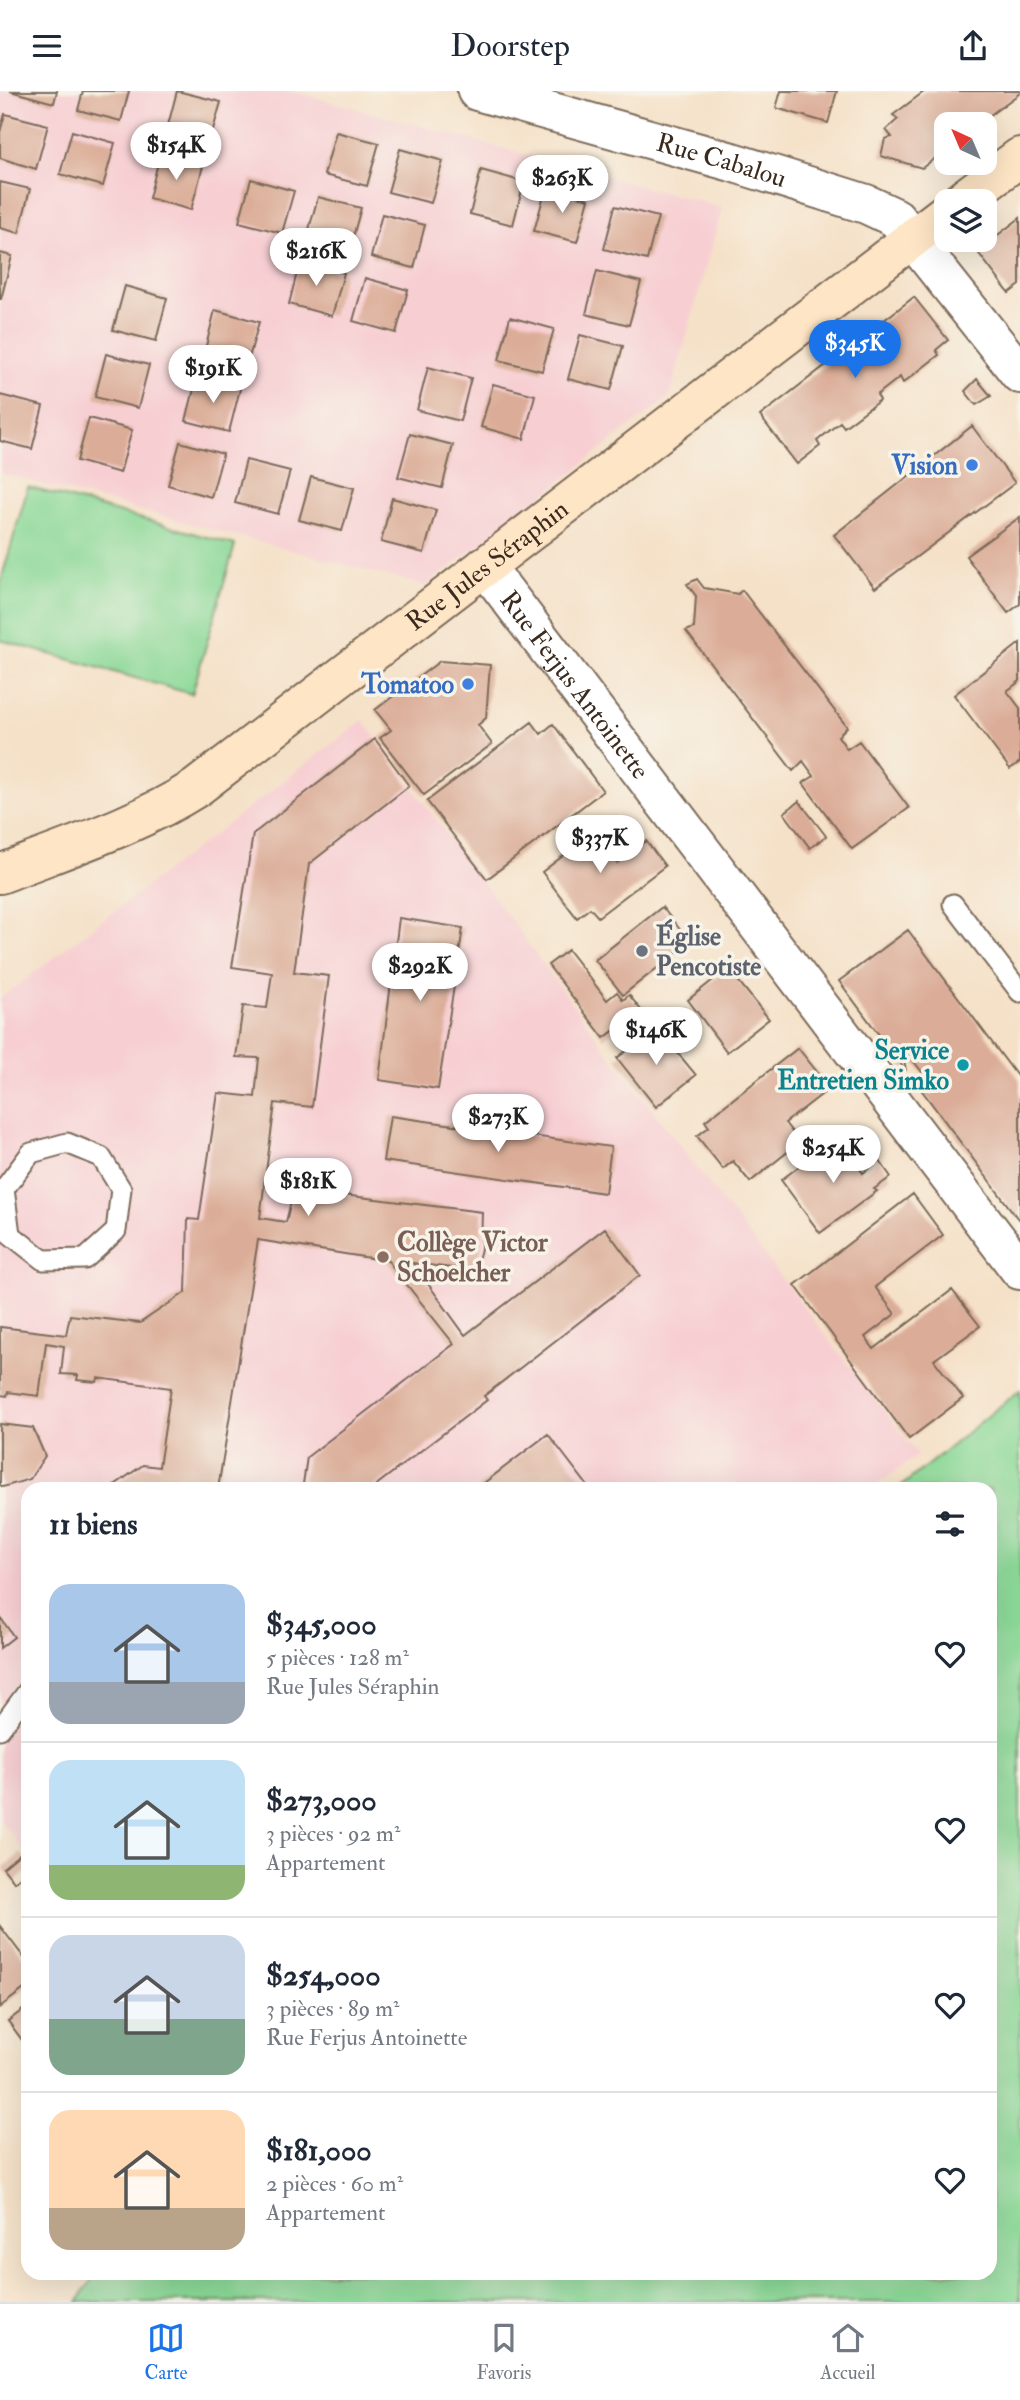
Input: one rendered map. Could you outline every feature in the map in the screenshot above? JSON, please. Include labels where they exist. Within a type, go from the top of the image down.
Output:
[{"type":"street","name":"Rue Cabalou","points":[[477,91],[732,162],[866,204],[896,218],[1020,374]]},
{"type":"street","points":[[977,189],[1020,157]]},
{"type":"street","name":"Rue Jules Séraphin","points":[[0,874],[168,806],[196,788],[934,222]]},
{"type":"street","name":"Rue Ferjus Antoinette","points":[[485,566],[1020,1270]]},
{"type":"lane","points":[[953,904],[1020,992]]},
{"type":"lane","points":[[66,1143],[101,1157],[121,1189],[116,1231],[85,1259],[43,1260],[5,1227],[4,1189],[31,1153],[66,1143]]},
{"type":"lane","points":[[0,1729],[21,1701]]},
{"type":"shaded area","points":[[0,91],[292,91],[722,208],[670,396],[426,586],[0,473]]},
{"type":"shaded area","name":"Collège Victor Schoelcher","points":[[363,720],[613,1059],[918,1455],[881,1482],[21,1482],[21,1848],[0,1820],[0,999]]},
{"type":"green space","points":[[28,487],[235,545],[192,694],[0,640],[0,584]]},
{"type":"green space","points":[[1020,1390],[1020,2302],[78,2302],[92,2280],[997,2280],[997,1482],[907,1482]]},
{"type":"building","points":[[10,91],[57,91],[54,103]]},
{"type":"building","points":[[83,91],[129,91],[121,121],[78,110]]},
{"type":"building","points":[[177,91],[221,102],[209,144],[166,133]]},
{"type":"building","points":[[781,91],[837,91],[828,123],[776,108]]},
{"type":"building","points":[[925,91],[1020,91],[994,112],[934,112],[934,159],[922,168],[881,156],[885,139],[892,137],[886,130],[898,119],[893,115]]},
{"type":"building","points":[[5,114],[48,125],[36,169],[0,158],[0,132]]},
{"type":"building","points":[[72,131],[115,143],[103,186],[60,174]]},
{"type":"building","points":[[336,132],[379,143],[367,186],[324,175]]},
{"type":"building","points":[[400,149],[443,161],[431,203],[388,192]]},
{"type":"building","points":[[160,155],[203,166],[191,210],[149,198]]},
{"type":"building","points":[[481,170],[524,182],[513,225],[470,214]]},
{"type":"building","points":[[251,179],[294,191],[282,233],[239,222]]},
{"type":"building","points":[[0,182],[30,189],[19,233],[0,228]]},
{"type":"building","points":[[546,188],[589,199],[577,242],[534,231]]},
{"type":"building","points":[[318,197],[361,208],[349,251],[306,240]]},
{"type":"building","points":[[615,206],[658,217],[647,260],[604,249]]},
{"type":"building","points":[[382,214],[425,225],[414,268],[371,257]]},
{"type":"building","points":[[1020,218],[1020,285],[1009,293],[978,252],[997,252],[997,236]]},
{"type":"building","points":[[0,253],[12,256],[1,299],[0,299]]},
{"type":"building","points":[[300,261],[344,273],[332,316],[289,304]]},
{"type":"building","points":[[597,271],[641,282],[629,325],[586,314]]},
{"type":"building","points":[[365,278],[408,290],[396,333],[353,321]]},
{"type":"building","points":[[125,286],[167,298],[156,341],[113,330]]},
{"type":"building","points":[[914,297],[948,340],[936,350],[939,355],[903,383],[900,377],[877,395],[880,400],[844,427],[840,422],[817,441],[820,446],[797,464],[760,416]]},
{"type":"building","points":[[215,310],[259,322],[247,365],[204,354]]},
{"type":"building","points":[[510,317],[554,329],[542,371],[499,360]]},
{"type":"building","points":[[580,335],[623,346],[611,390],[568,379]]},
{"type":"building","points":[[106,354],[149,365],[138,408],[95,397]]},
{"type":"building","points":[[428,367],[471,378],[460,421],[417,410]]},
{"type":"building","points":[[197,377],[240,389],[229,432],[186,421]]},
{"type":"building","points":[[977,379],[991,396],[976,405],[965,391]]},
{"type":"building","points":[[493,384],[535,395],[524,439],[481,427]]},
{"type":"building","points":[[0,395],[43,406],[32,449],[0,441]]},
{"type":"building","points":[[89,418],[132,430],[120,473],[77,461]]},
{"type":"building","points":[[972,426],[1015,483],[875,588],[834,535]]},
{"type":"building","points":[[410,434],[453,445],[442,488],[398,477]]},
{"type":"building","points":[[180,442],[223,454],[211,497],[168,485]]},
{"type":"building","points":[[246,460],[290,471],[278,514],[235,503]]},
{"type":"building","points":[[311,477],[354,488],[342,531],[299,520]]},
{"type":"building","points":[[392,498],[436,510],[424,553],[381,542]]},
{"type":"building","points":[[1020,517],[1020,604],[1008,613],[966,556]]},
{"type":"building","points":[[697,579],[704,588],[738,594],[742,590],[847,727],[838,736],[847,749],[859,741],[909,808],[852,849],[803,783],[814,776],[803,761],[793,771],[686,631],[694,628],[696,596],[687,584]]},
{"type":"building","points":[[1020,643],[1020,681],[1007,691],[1020,708],[1020,762],[1010,769],[954,695]]},
{"type":"building","points":[[440,661],[490,665],[486,718],[478,725],[492,744],[424,795],[380,738],[391,730],[375,710]]},
{"type":"building","points":[[532,722],[541,734],[553,724],[603,791],[487,879],[427,801]]},
{"type":"building","points":[[375,739],[409,786],[309,864],[294,972],[329,976],[312,1107],[275,1103],[260,1218],[286,1222],[294,1189],[482,1212],[481,1249],[475,1271],[413,1263],[465,1335],[605,1228],[640,1275],[484,1396],[487,1400],[380,1482],[303,1482],[307,1457],[454,1344],[388,1261],[258,1240],[219,1482],[119,1482],[143,1465],[159,1467],[171,1388],[98,1378],[97,1382],[77,1380],[78,1375],[61,1374],[64,1346],[46,1343],[39,1396],[8,1392],[7,1396],[0,1395],[0,1327],[66,1335],[70,1315],[140,1323],[186,1292],[188,1219],[199,1220],[218,1093],[255,1097],[259,1058],[236,1057],[243,1006],[267,1008],[272,973],[232,967],[253,834]]},
{"type":"building","points":[[799,801],[826,836],[810,848],[784,813]]},
{"type":"building","points":[[593,833],[617,863],[646,841],[665,866],[598,917],[590,908],[577,918],[542,872]]},
{"type":"building","name":"Église Pencotiste","points":[[662,907],[690,942],[623,995],[595,960]]},
{"type":"building","points":[[399,918],[463,928],[438,1089],[379,1080]]},
{"type":"building","name":"Service Entretien Simko","points":[[908,930],[1020,1080],[1018,1219],[917,1084],[935,1089],[905,1050],[906,1071],[839,981]]},
{"type":"building","points":[[568,950],[607,1000],[617,992],[623,1000],[629,995],[641,1010],[604,1038],[548,965]]},
{"type":"building","points":[[728,968],[769,1019],[727,1052],[688,1000]]},
{"type":"building","points":[[657,1028],[696,1075],[656,1107],[617,1058]]},
{"type":"building","points":[[798,1048],[830,1088],[785,1123],[800,1142],[750,1182],[733,1161],[723,1169],[697,1136],[709,1127],[705,1121]]},
{"type":"building","points":[[390,1116],[611,1147],[605,1193],[383,1161]]},
{"type":"building","points":[[837,1138],[863,1173],[879,1160],[891,1177],[874,1189],[877,1191],[820,1233],[781,1180]]},
{"type":"building","points":[[913,1194],[943,1235],[875,1287],[895,1314],[865,1337],[874,1349],[952,1290],[980,1326],[934,1360],[963,1398],[909,1439],[795,1285]]},
{"type":"building","points":[[0,1424],[33,1428],[45,1456],[30,1479],[3,1487],[0,1485]]},
{"type":"building","points":[[548,1434],[585,1482],[485,1482]]},
{"type":"building","points":[[0,1617],[14,1637],[0,1648]]},
{"type":"building","points":[[21,1853],[21,1876],[14,1882],[3,1868]]},
{"type":"building","points":[[0,1926],[21,1954],[21,1991],[0,2007]]},
{"type":"building","points":[[21,2011],[21,2039],[8,2021]]},
{"type":"place","name":"Vision","points":[[972,465]]},
{"type":"place","name":"Tomatoo","points":[[468,684]]},
{"type":"place","name":"Église Pencotiste","points":[[642,951]]},
{"type":"place","name":"Service Entretien Simko","points":[[963,1065]]},
{"type":"place","name":"Collège Victor Schoelcher","points":[[383,1257]]}]
